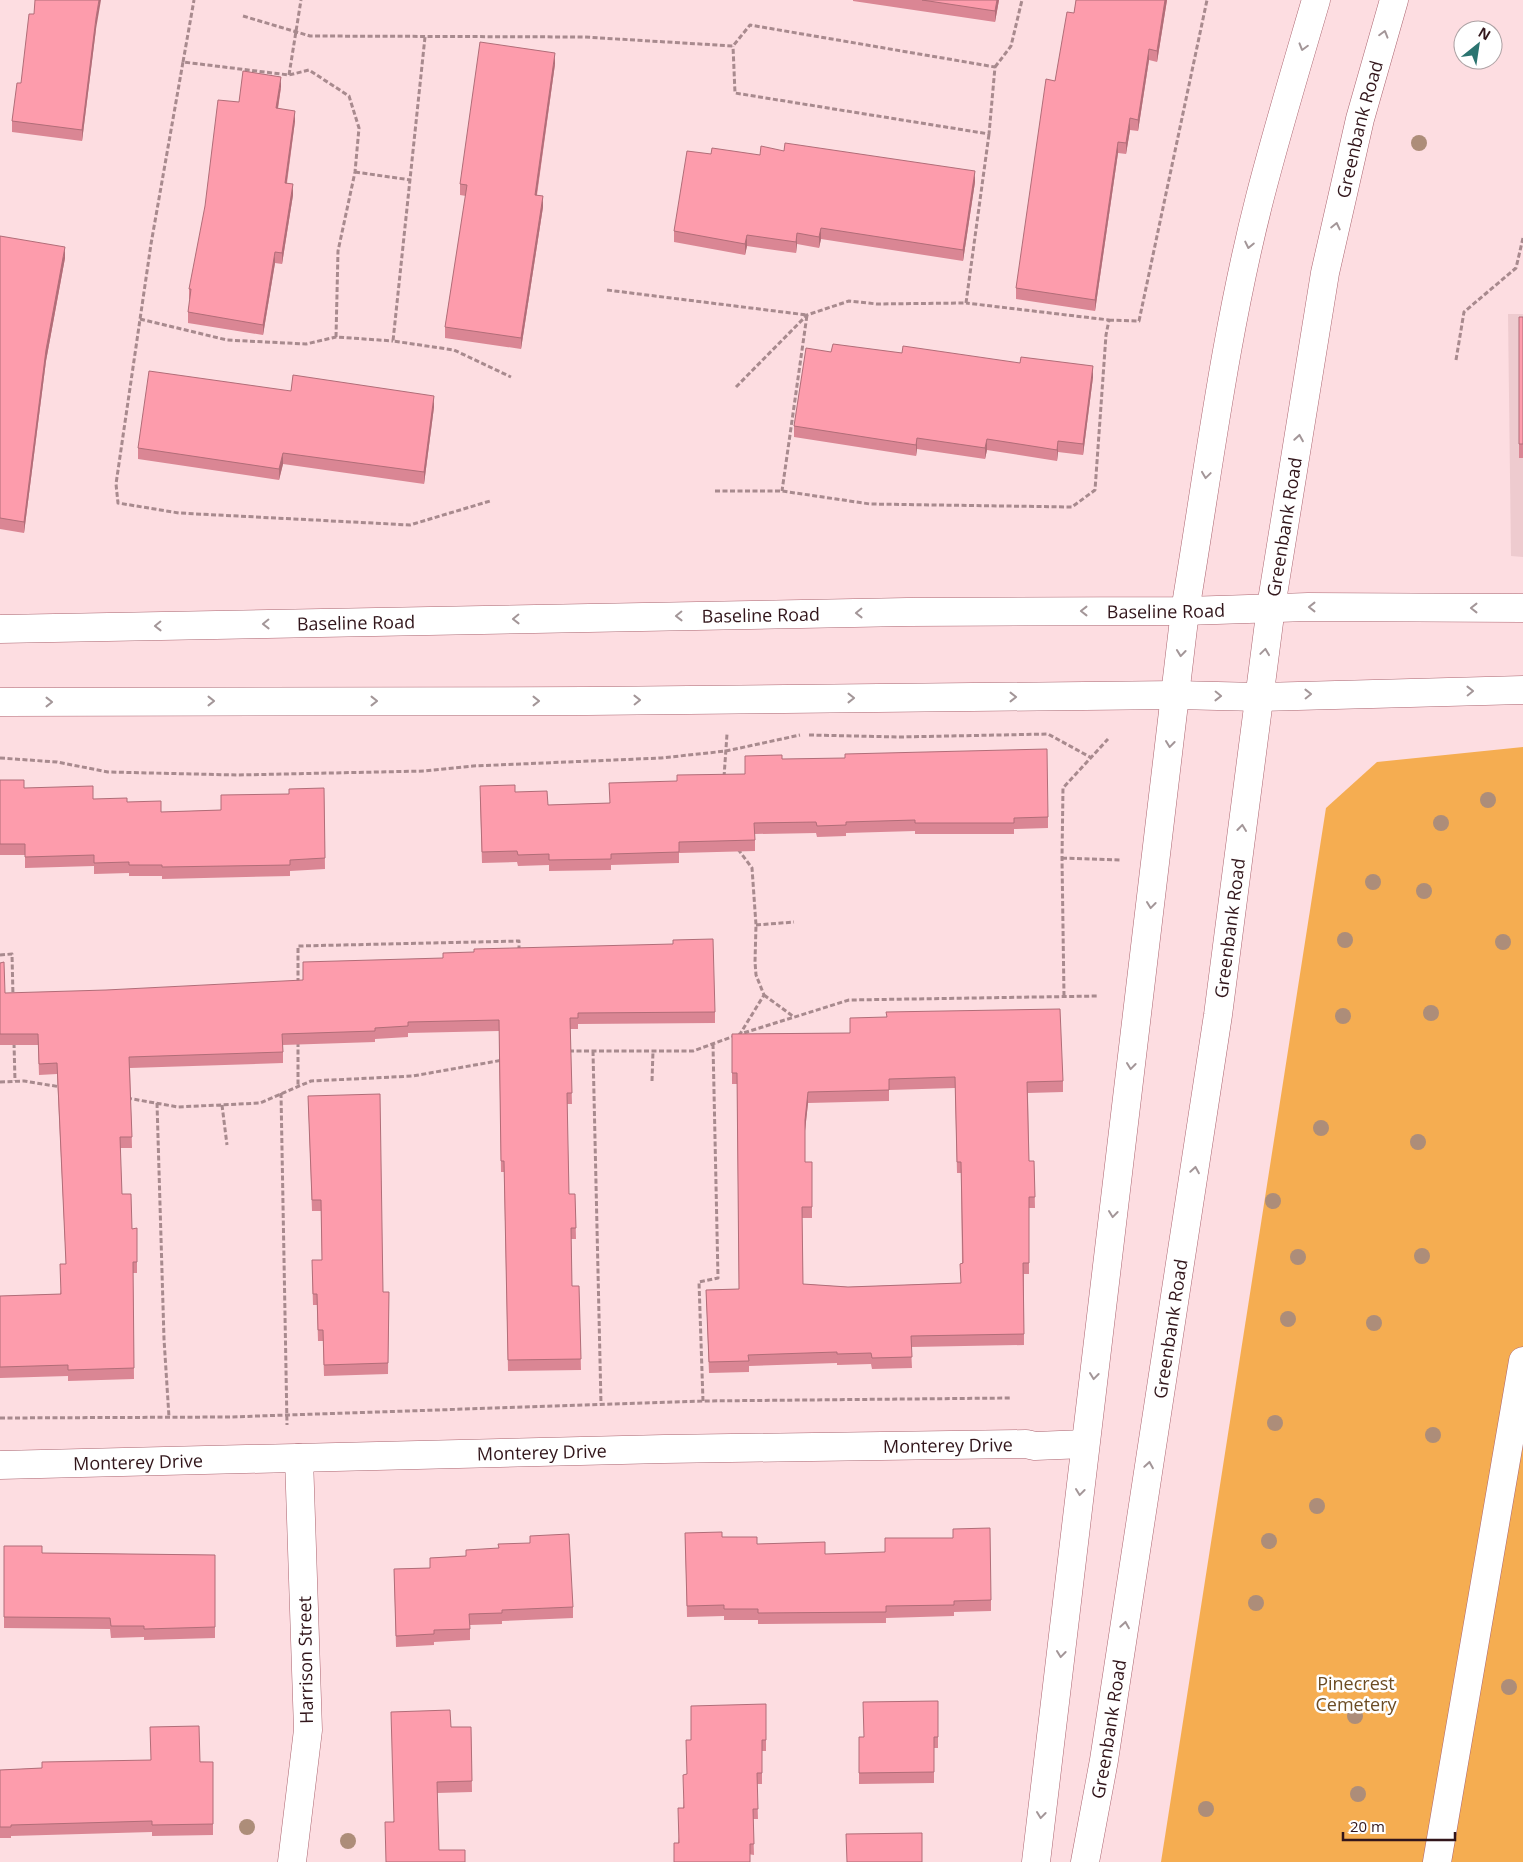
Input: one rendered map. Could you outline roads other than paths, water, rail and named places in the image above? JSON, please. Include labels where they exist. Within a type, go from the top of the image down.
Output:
[{"type":"main road","points":[[1036,1862],[1185,611],[1214,426],[1243,272],[1260,198],[1316,0]]},
{"type":"main road","name":"Greenbank Road","points":[[1086,1862],[1104,1760],[1216,1034],[1271,607],[1325,273],[1360,119],[1394,0]]},
{"type":"main road","name":"Baseline Road","points":[[0,629],[907,612],[1185,611],[1271,607],[1523,608]]},
{"type":"main road","points":[[0,702],[588,701],[1176,695],[1259,697],[1296,694],[1523,690]]},
{"type":"main road","points":[[1438,1862],[1523,1362]]},
{"type":"main road","name":"Monterey Drive","points":[[0,1465],[664,1449],[1085,1444]]},
{"type":"main road","name":"Harrison Street","points":[[292,1862],[308,1730],[293,1458]]},
{"type":"park label","name":"Pinecrest Cemetery","points":[[1356,1694]]}]
